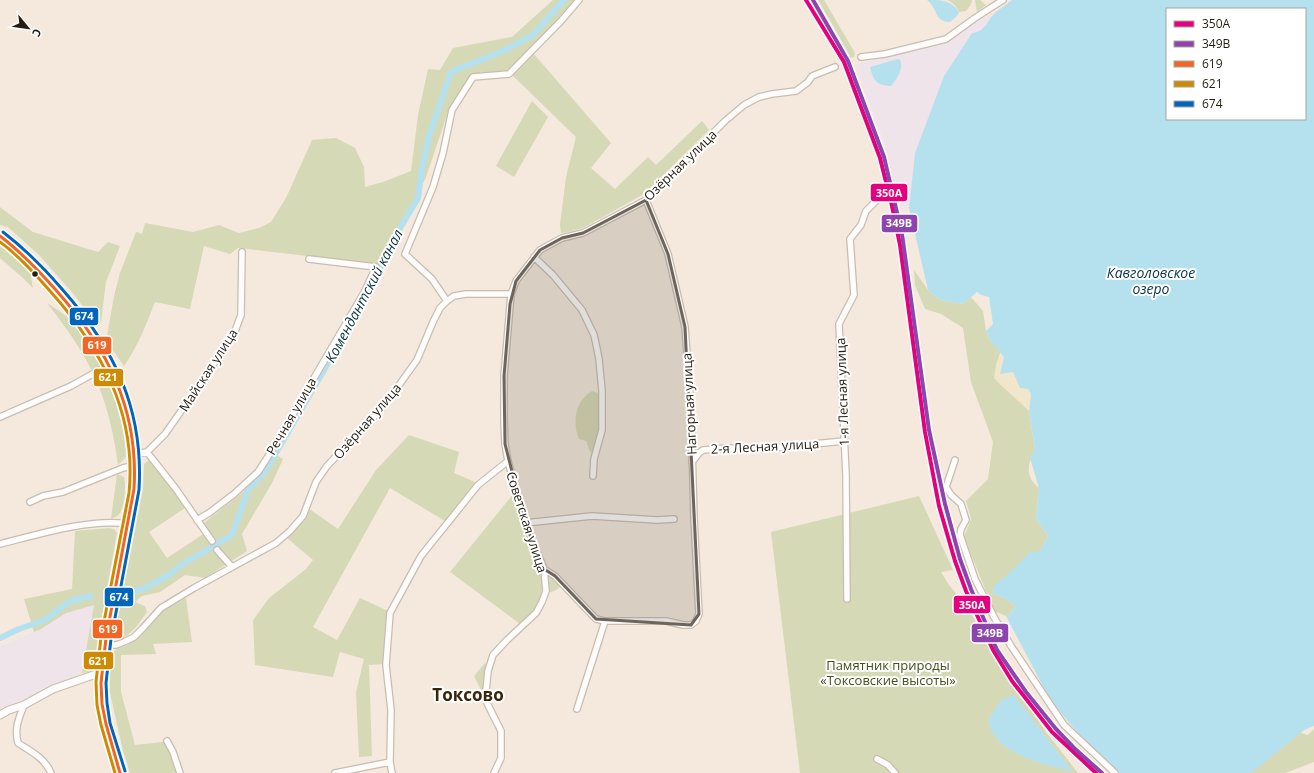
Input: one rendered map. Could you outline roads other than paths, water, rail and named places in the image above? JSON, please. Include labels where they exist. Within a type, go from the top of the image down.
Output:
[{"type":"main road","points":[[0,236],[27,259],[67,303],[98,344],[117,382],[129,420],[136,466],[134,489],[105,645],[101,694],[104,716],[120,773]]},
{"type":"street","points":[[511,294],[466,294],[454,296],[447,301],[432,279],[405,254],[419,224],[433,187],[443,153],[452,110],[473,77],[509,74],[561,21],[579,0]]},
{"type":"street","points":[[861,57],[885,54],[946,39],[1003,0]]},
{"type":"street","name":"Озёрная улица","points":[[511,294],[516,281],[540,250],[562,238],[583,233],[646,200],[725,121],[744,105],[759,97],[796,91],[808,82],[812,76],[835,68]]},
{"type":"street","name":"1-я Лесная улица","points":[[847,599],[844,441],[839,324],[854,295],[850,239],[861,225],[866,211],[878,198]]},
{"type":"street","name":"Нагорная улица","points":[[605,621],[666,621],[683,625],[691,625],[696,621],[699,614],[694,518],[691,410],[685,327],[668,254],[646,200]]},
{"type":"street","name":"Майская улица","points":[[147,452],[165,434],[235,331],[241,315],[242,252]]},
{"type":"street","points":[[534,257],[553,275],[582,310],[594,335],[599,359],[602,391],[602,430],[594,459],[593,476]]},
{"type":"street","name":"Речная улица","points":[[197,520],[234,494],[258,472],[365,291],[376,268],[309,259]]},
{"type":"street","name":"Советская улица","points":[[494,773],[501,758],[501,731],[488,702],[486,691],[488,671],[493,655],[536,613],[546,591],[544,570],[525,523],[508,461],[504,421],[504,376],[511,294]]},
{"type":"street","name":"Озёрная улица","points":[[105,645],[116,645],[134,637],[161,608],[276,543],[290,531],[303,516],[316,482],[328,466],[384,406],[417,360],[440,308],[447,301]]},
{"type":"street","points":[[0,416],[71,386],[109,366]]},
{"type":"street","name":"2-я Лесная улица","points":[[692,462],[703,450],[727,448],[762,449],[844,441]]},
{"type":"street","points":[[135,454],[147,452],[176,489],[212,541]]},
{"type":"street","points":[[955,460],[946,487],[961,504],[966,520],[961,529],[960,535],[975,579],[995,619],[1011,646],[1064,725],[1115,773]]},
{"type":"street","points":[[392,773],[390,762],[391,710],[386,665],[390,613],[421,556],[478,485],[508,461]]},
{"type":"street","points":[[30,502],[43,496],[64,492],[123,468],[136,466]]},
{"type":"street","points":[[525,523],[592,516],[657,520],[674,519]]},
{"type":"street","points":[[0,544],[79,526],[115,522],[127,524]]},
{"type":"street","points":[[217,550],[232,567]]},
{"type":"street","points":[[544,570],[555,576],[596,618],[605,621],[577,709]]},
{"type":"street","points":[[0,715],[24,705],[53,689],[102,672]]},
{"type":"street","points":[[24,705],[16,734],[18,743],[43,761],[51,773]]},
{"type":"street","points":[[167,741],[173,752],[180,773]]},
{"type":"street","points":[[877,759],[888,765],[895,773]]},
{"type":"street","points":[[335,773],[390,762]]},
{"type":"water","points":[[927,0],[937,0],[949,3],[959,12],[950,22],[941,20]]},
{"type":"water","name":"Кавголовское озеро","points":[[1012,0],[1314,0],[1314,726],[1304,730],[1251,773],[1120,773],[1070,724],[1049,698],[1006,616],[1011,613],[1015,606],[1005,598],[993,594],[994,585],[1006,576],[1030,552],[1040,551],[1048,536],[1036,518],[1039,488],[1030,458],[1035,450],[1029,411],[1031,394],[1028,389],[1020,388],[1013,372],[1000,374],[1004,357],[990,340],[986,331],[993,324],[989,297],[981,295],[977,292],[963,304],[940,300],[928,290],[909,208],[915,153],[944,76],[972,33],[984,28],[996,12]]},
{"type":"water","points":[[898,59],[900,60],[901,67],[898,77],[891,86],[882,85],[874,79],[870,67]]},
{"type":"water","points":[[1014,695],[1073,772],[1030,760],[1019,755],[1001,743],[994,735],[988,720],[1001,700]]},
{"type":"waterway","name":"Комендантский канал","points":[[121,597],[147,587],[169,575],[181,565],[232,535],[248,490],[265,472],[371,289],[393,240],[418,198],[422,167],[429,136],[451,72],[503,51],[533,35],[564,0]]},
{"type":"waterway","name":"Комендантский канал","points":[[0,638],[19,629],[45,620],[70,601],[91,596]]},
{"type":"district","name":"Токсово","points":[[468,695]]},
{"type":"park label","name":"Памятник природы «Токсовские высоты»","points":[[888,672]]}]
